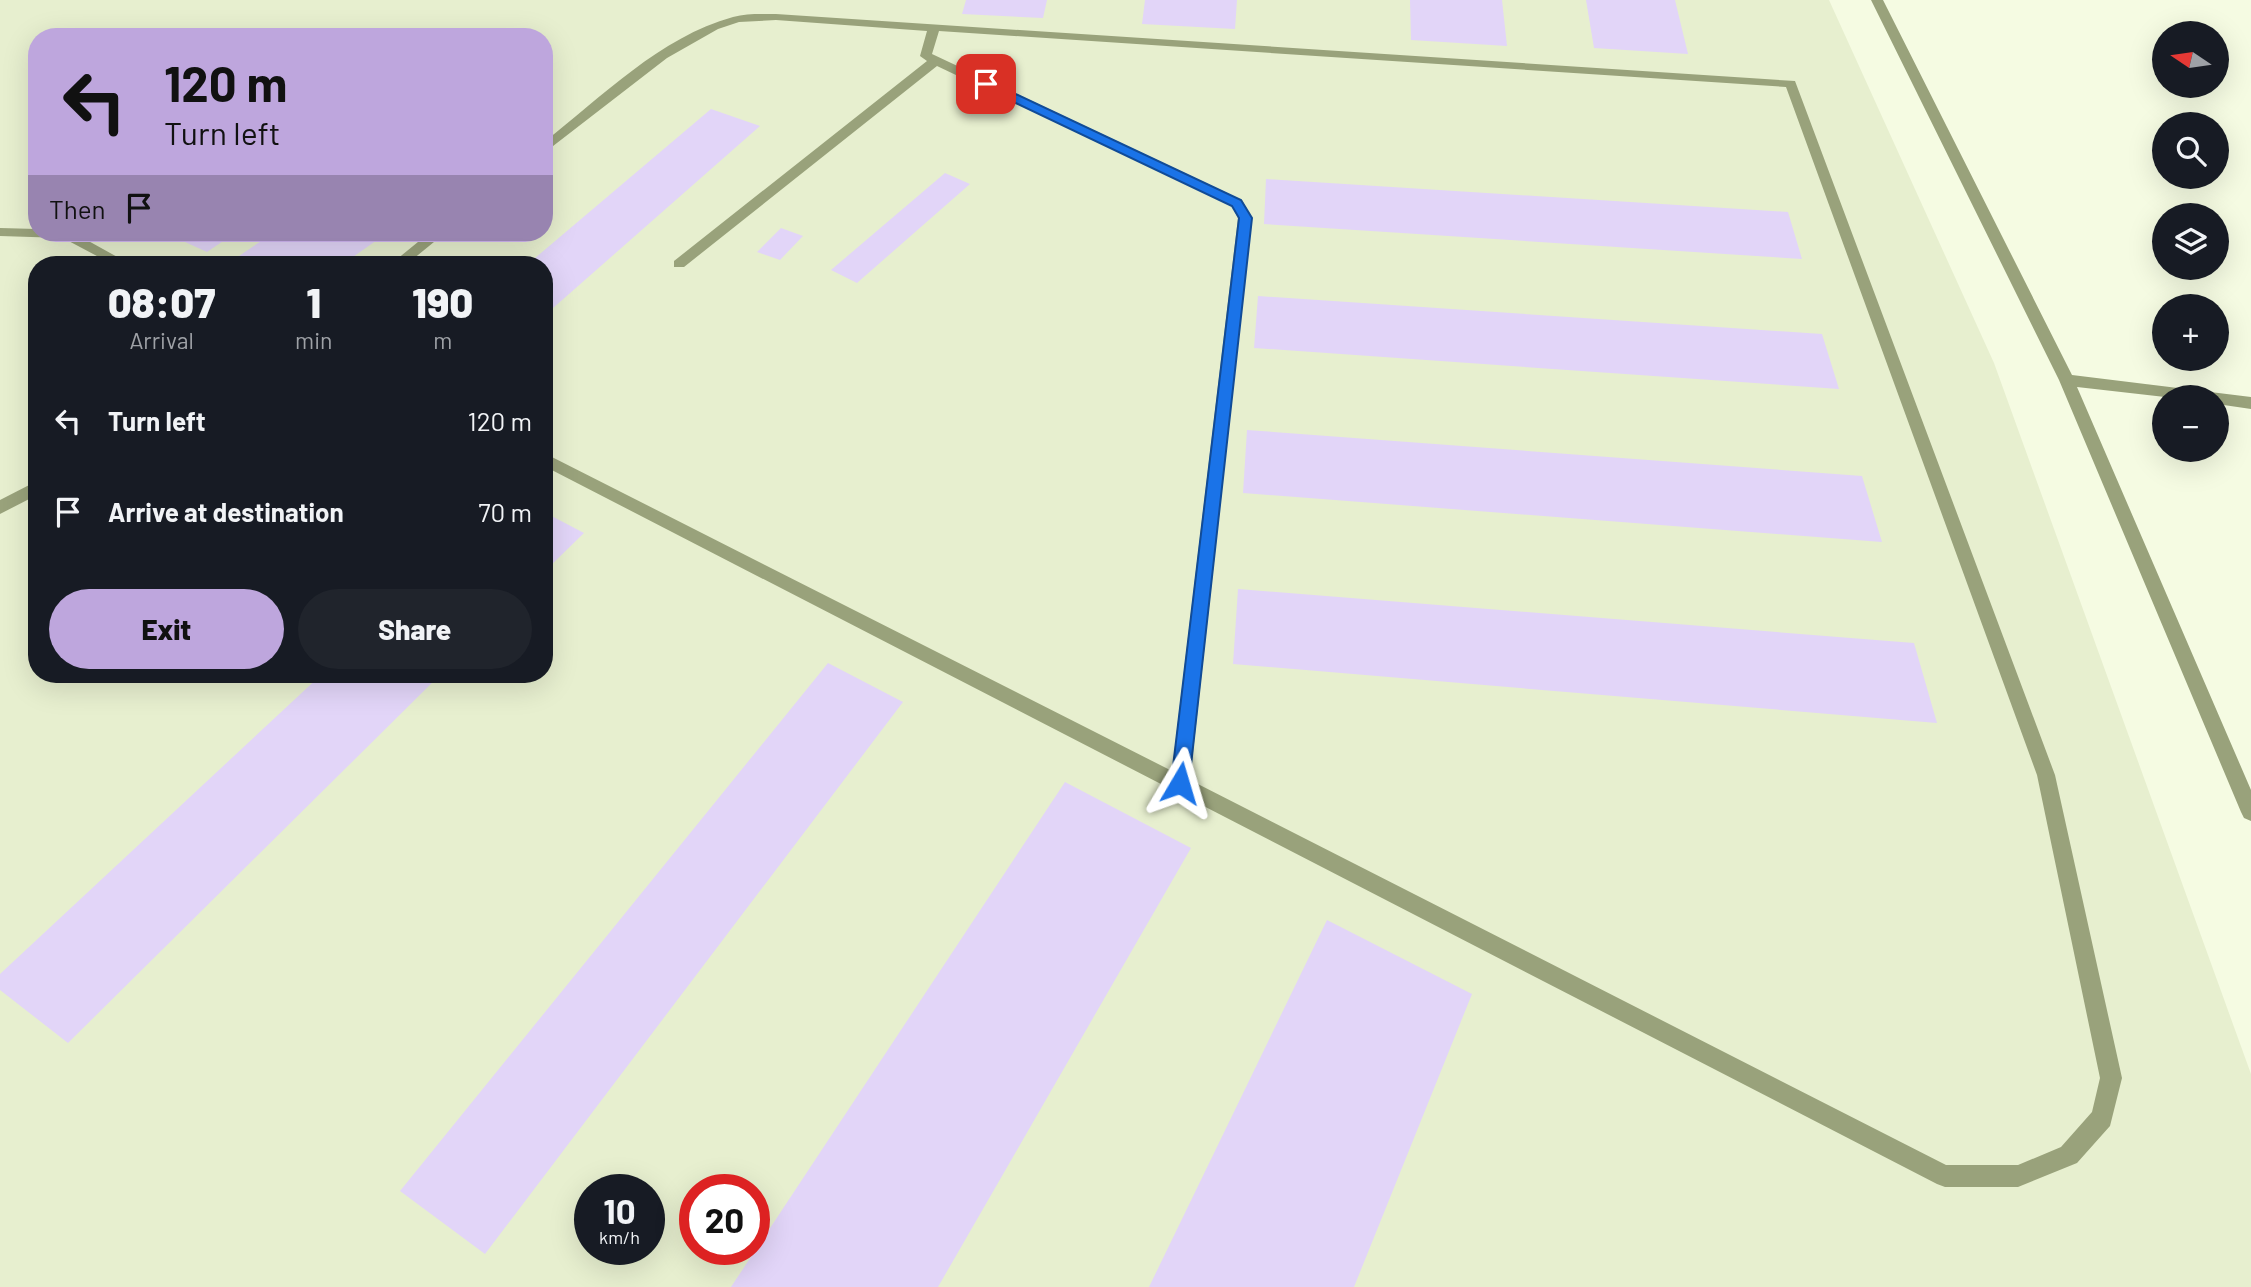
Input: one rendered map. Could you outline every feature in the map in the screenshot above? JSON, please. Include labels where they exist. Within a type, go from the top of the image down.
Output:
[{"type":"lane","points":[[1877,0],[2067,380],[2251,811]]},
{"type":"lane","points":[[553,142],[667,52],[705,31],[738,19],[776,17],[1791,83],[2046,775],[2111,1078],[2102,1118],[2070,1155],[2018,1176],[1945,1176],[553,464]]},
{"type":"lane","points":[[934,28],[926,56],[1237,203],[1245,218],[1180,783]]},
{"type":"lane","points":[[679,264],[936,60]]},
{"type":"lane","points":[[0,232],[28,233]]},
{"type":"lane","points":[[80,242],[108,256]]},
{"type":"lane","points":[[408,256],[426,242]]},
{"type":"lane","points":[[2067,380],[2152,390]]},
{"type":"lane","points":[[2229,399],[2251,402]]},
{"type":"lane","points":[[0,508],[28,491]]},
{"type":"shaded area","points":[[0,0],[1829,0],[1994,363],[2251,1074],[2251,1287],[0,1287]]},
{"type":"building","points":[[966,0],[1047,0],[1043,18],[962,14]]},
{"type":"building","points":[[1145,0],[1237,0],[1235,29],[1142,24]]},
{"type":"building","points":[[1410,0],[1502,0],[1507,46],[1411,40]]},
{"type":"building","points":[[1586,0],[1675,0],[1688,54],[1594,48]]},
{"type":"building","points":[[711,109],[760,126],[553,308],[553,256],[537,256]]},
{"type":"building","points":[[945,173],[970,184],[857,283],[831,270]]},
{"type":"building","points":[[1266,179],[1788,212],[1802,259],[1264,224]]},
{"type":"building","points":[[781,228],[803,236],[780,260],[757,252]]},
{"type":"building","points":[[185,242],[222,242],[207,252]]},
{"type":"building","points":[[260,242],[374,242],[354,256],[239,256]]},
{"type":"building","points":[[1258,296],[1822,334],[1839,389],[1254,348]]},
{"type":"building","points":[[1247,430],[1862,476],[1882,542],[1243,493]]},
{"type":"building","points":[[553,517],[584,533],[553,563]]},
{"type":"building","points":[[1238,589],[1914,643],[1937,723],[1233,664]]},
{"type":"building","points":[[828,663],[903,702],[485,1254],[400,1191]]},
{"type":"building","points":[[312,683],[432,683],[68,1043],[0,990],[0,974]]},
{"type":"building","points":[[1065,782],[1191,848],[938,1287],[731,1287],[746,1265],[770,1265],[770,1228]]},
{"type":"building","points":[[1327,920],[1472,994],[1354,1287],[1149,1287]]},
{"type":"route","points":[[986,84],[1237,203],[1245,218],[1180,783]]}]
